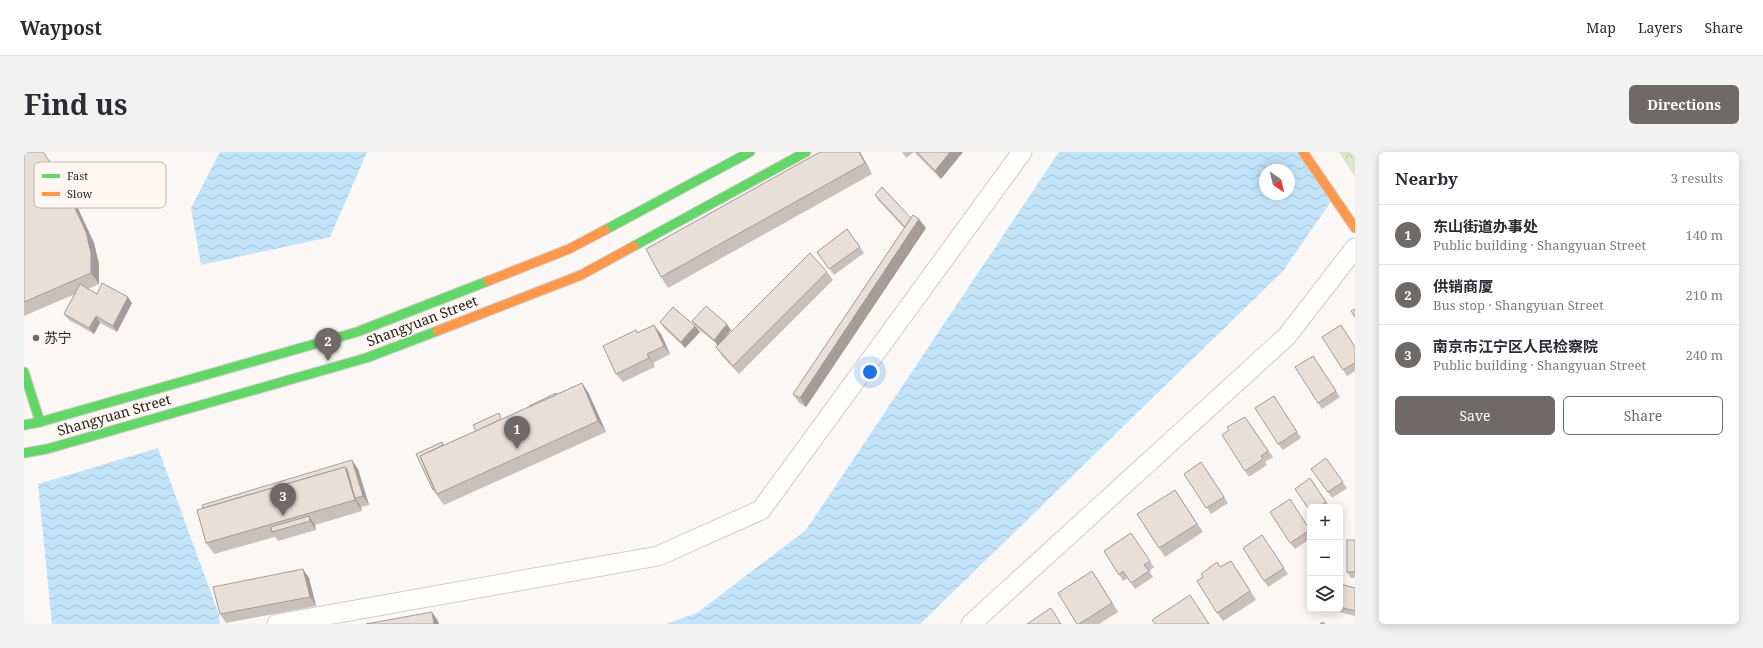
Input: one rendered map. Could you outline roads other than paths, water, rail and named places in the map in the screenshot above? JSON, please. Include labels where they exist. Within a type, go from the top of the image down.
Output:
[{"type":"main road","name":"Shangyuan Street","points":[[24,425],[40,422],[357,332],[569,250],[750,152]]},
{"type":"main road","name":"Shangyuan Street","points":[[24,453],[47,449],[366,358],[580,275],[806,152]]},
{"type":"main road","points":[[1302,152],[1355,228]]},
{"type":"main road","points":[[24,372],[40,422]]},
{"type":"street","points":[[277,624],[658,556],[761,510],[1022,152]]},
{"type":"street","points":[[972,624],[1287,336],[1355,248]]},
{"type":"water","points":[[220,152],[367,152],[330,237],[201,265],[191,208]]},
{"type":"water","points":[[1059,152],[1303,152],[1334,197],[1283,271],[920,624],[666,624],[697,613],[806,530]]},
{"type":"water","points":[[158,448],[219,615],[220,624],[52,624],[38,484]]},
{"type":"place","name":"苏宁","points":[[36,338]]},
{"type":"place","name":"供销商厦","points":[[328,361]]},
{"type":"place","name":"东山街道办事处","points":[[517,449]]},
{"type":"place","name":"南京市江宁区人民检察院","points":[[283,516]]}]
